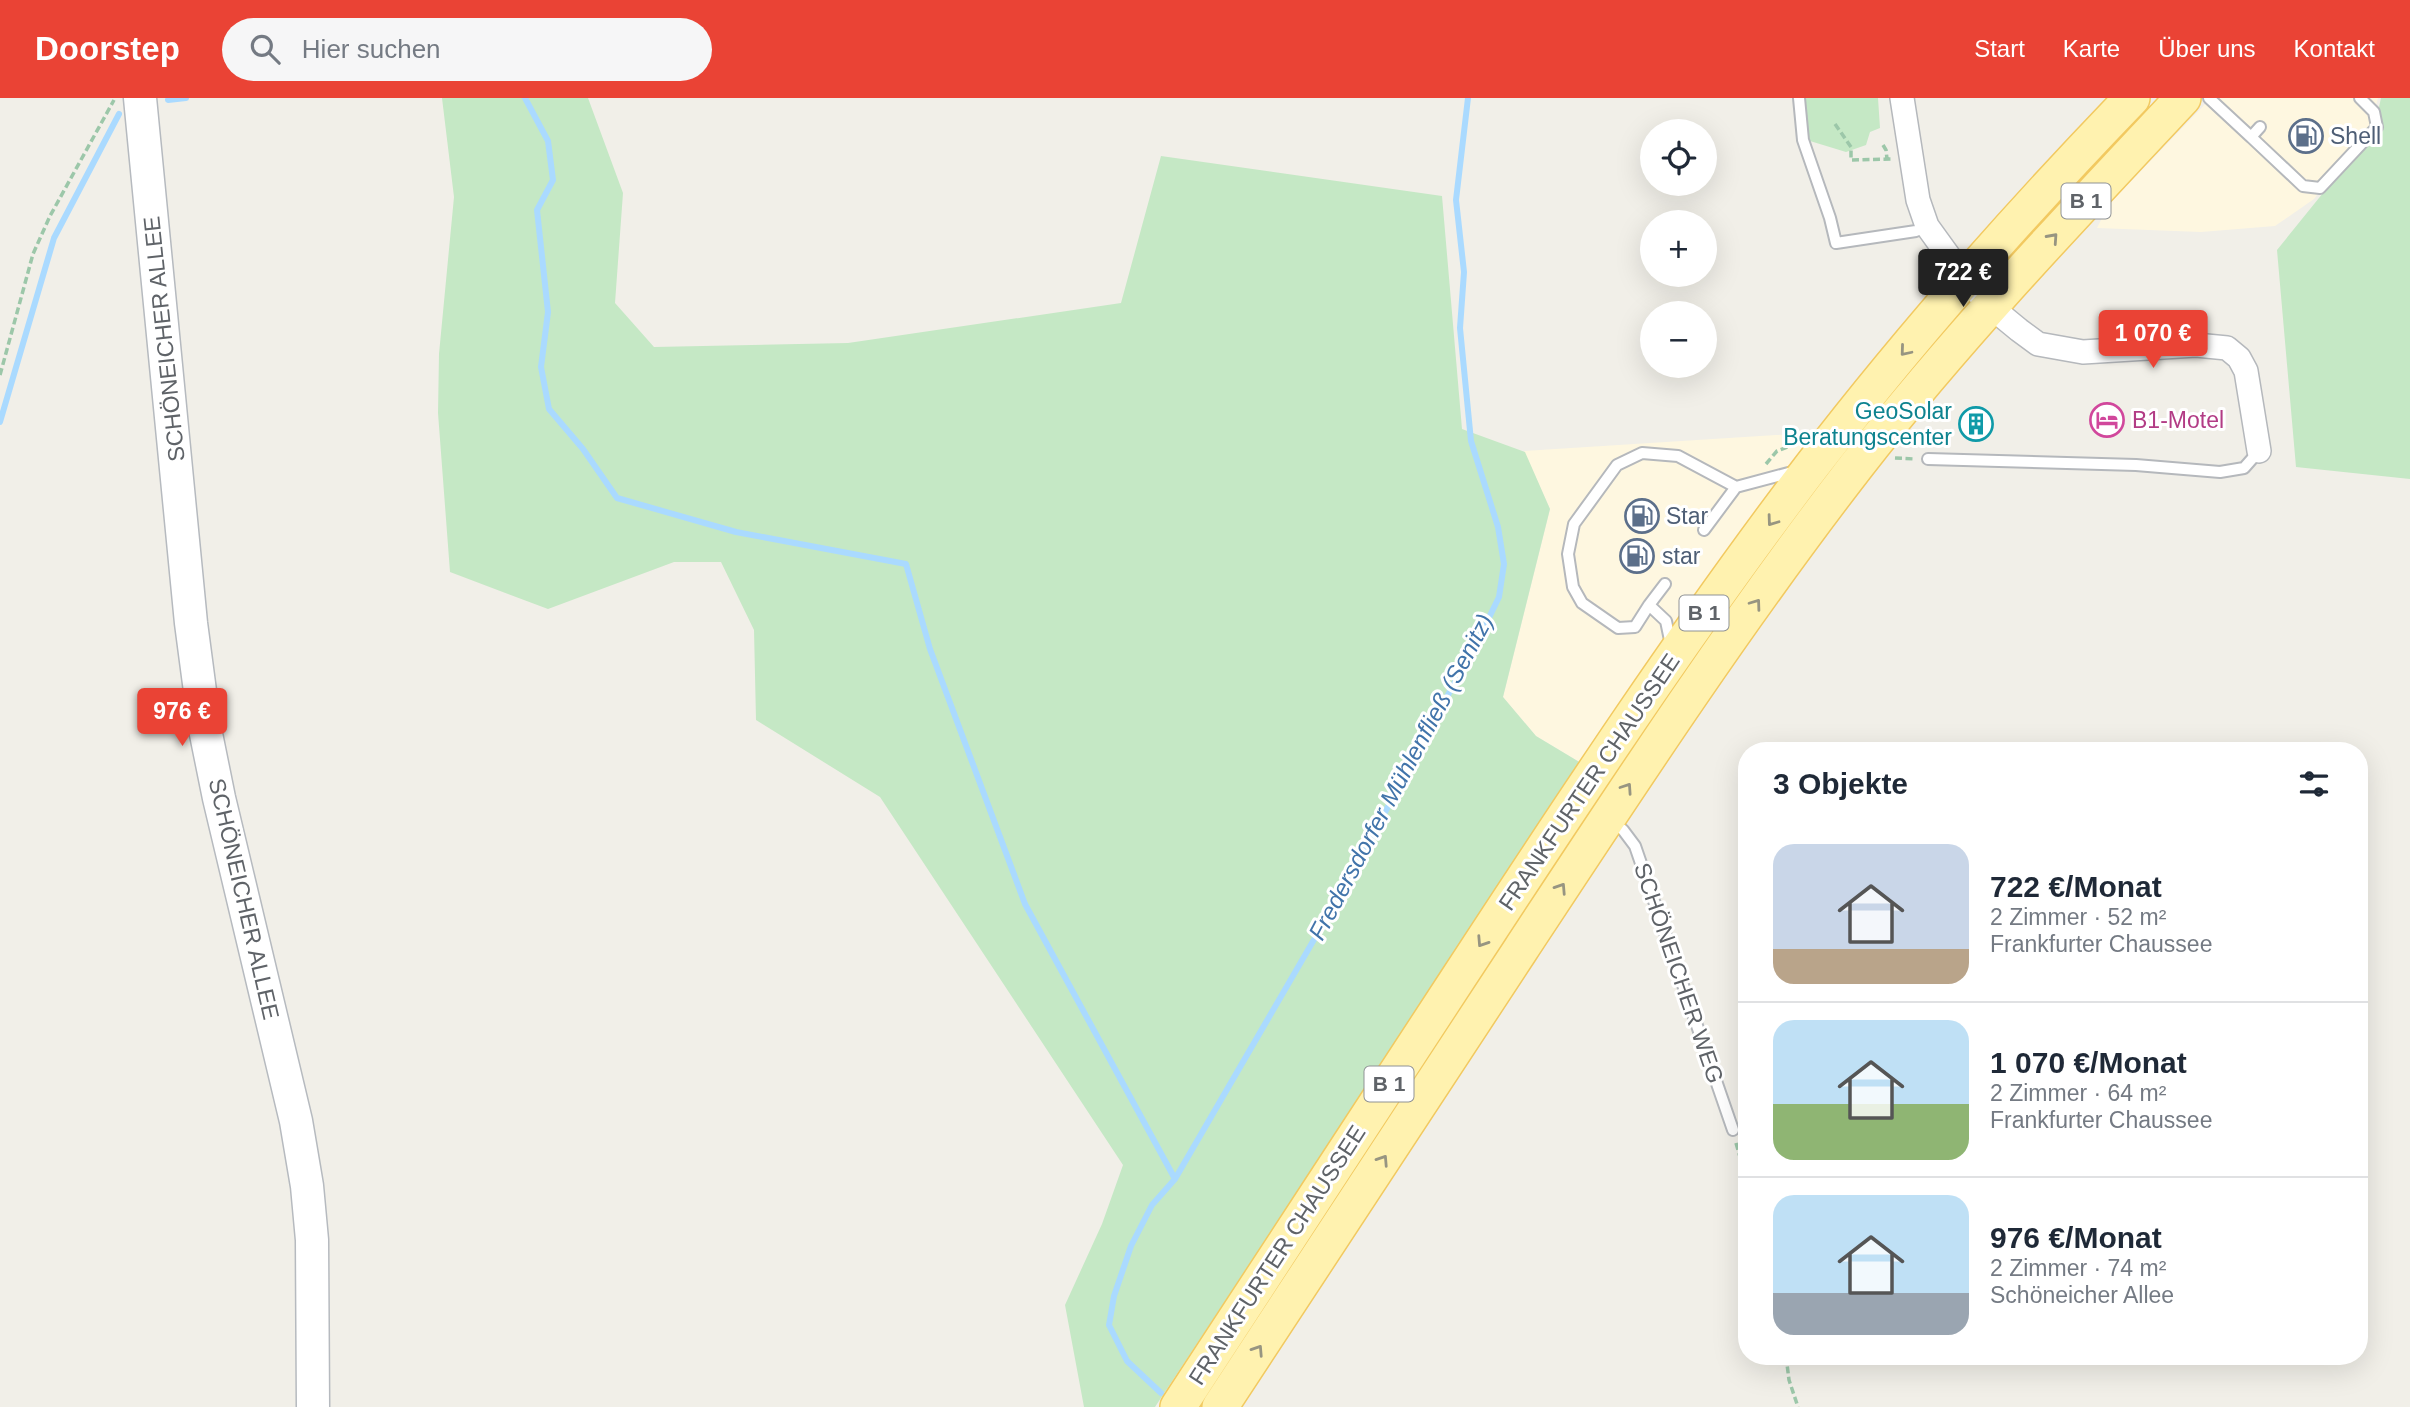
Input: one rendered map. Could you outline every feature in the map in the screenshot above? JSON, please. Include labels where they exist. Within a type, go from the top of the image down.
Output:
[{"type":"main road","name":"FRANKFURTER CHAUSSEE","points":[[1178,1407],[1600,762],[1806,453],[1904,352],[2132,98]]},
{"type":"main road","name":"FRANKFURTER CHAUSSEE","points":[[1220,1407],[1607,818],[1715,659],[1858,465],[1991,307],[2183,98]]},
{"type":"street","name":"SCHÖNEICHER ALLEE","points":[[140,98],[191,623],[205,729],[296,1121],[307,1186],[312,1240],[313,1407]]},
{"type":"street","points":[[1902,98],[1918,200],[1927,226],[1966,280],[1991,307],[2038,344],[2068,351],[2196,345],[2227,348],[2239,358],[2246,371],[2259,451]]},
{"type":"lane","points":[[1799,98],[1803,140],[1836,243],[1916,231],[1927,226]]},
{"type":"lane","points":[[2209,98],[2302,186],[2320,188],[2377,127],[2374,112],[2360,98]]},
{"type":"lane","points":[[2251,138],[2260,127]]},
{"type":"lane","points":[[1928,459],[2137,465],[2220,472],[2244,468],[2259,451]]},
{"type":"lane","points":[[1665,584],[1635,627],[1618,628],[1582,603],[1573,587],[1568,554],[1574,524],[1617,465],[1642,453],[1678,456],[1736,487]]},
{"type":"lane","points":[[1704,530],[1736,487],[1754,482],[1806,453]]},
{"type":"lane","points":[[1649,605],[1666,621],[1674,654]]},
{"type":"lane","name":"SCHÖNEICHER WEG","points":[[1607,818],[1623,830],[1636,846],[1733,1130]]},
{"type":"path","points":[[0,374],[33,254],[50,216],[116,98]]},
{"type":"path","points":[[1835,124],[1851,147],[1851,160],[1911,158]]},
{"type":"path","points":[[1883,145],[1887,159]]},
{"type":"path","points":[[1754,482],[1777,451],[1806,453]]},
{"type":"path","points":[[1887,455],[1892,458],[1928,459]]},
{"type":"path","points":[[1733,1130],[1738,1148]]},
{"type":"path","points":[[1787,1365],[1798,1407]]},
{"type":"shaded area","points":[[2211,98],[2378,98],[2370,127],[2314,199],[2275,226],[2201,232],[2097,228],[2109,204]]},
{"type":"shaded area","name":"star","points":[[1824,432],[1581,763],[1536,736],[1503,697],[1550,509],[1524,451]]},
{"type":"green space","points":[[442,98],[588,98],[623,193],[615,303],[654,347],[848,343],[1121,303],[1161,156],[1442,196],[1462,429],[1525,452],[1550,509],[1503,697],[1536,736],[1581,763],[1155,1407],[1084,1407],[1065,1305],[1102,1224],[1123,1165],[880,797],[756,720],[754,630],[721,562],[674,562],[548,609],[450,572],[438,413],[439,354],[454,197]]},
{"type":"green space","points":[[1801,98],[1878,98],[1880,128],[1870,132],[1866,145],[1846,152],[1810,141]]},
{"type":"green space","points":[[2381,98],[2410,98],[2410,479],[2296,467],[2277,250],[2374,130]]},
{"type":"waterway","points":[[168,100],[186,98]]},
{"type":"waterway","points":[[525,98],[548,141],[553,180],[537,210],[548,312],[541,367],[549,409],[583,449],[617,498],[736,532],[906,564],[930,649],[1025,904],[1175,1179]]},
{"type":"waterway","name":"Fredersdorfer Mühlenfließ (Senitz)","points":[[1161,1393],[1127,1361],[1109,1325],[1114,1296],[1131,1246],[1152,1205],[1175,1179],[1348,881],[1499,597],[1504,564],[1498,527],[1471,441],[1460,328],[1464,272],[1456,200],[1468,98]]},
{"type":"waterway","points":[[0,422],[54,238],[119,114]]},
{"type":"place","name":"Shell","points":[[2306,136]]},
{"type":"place","name":"B1-Motel","points":[[2107,420]]},
{"type":"place","name":"GeoSolar Beratungscenter","points":[[1976,424]]},
{"type":"place","name":"Star","points":[[1642,516]]},
{"type":"place","name":"star","points":[[1637,556]]}]
